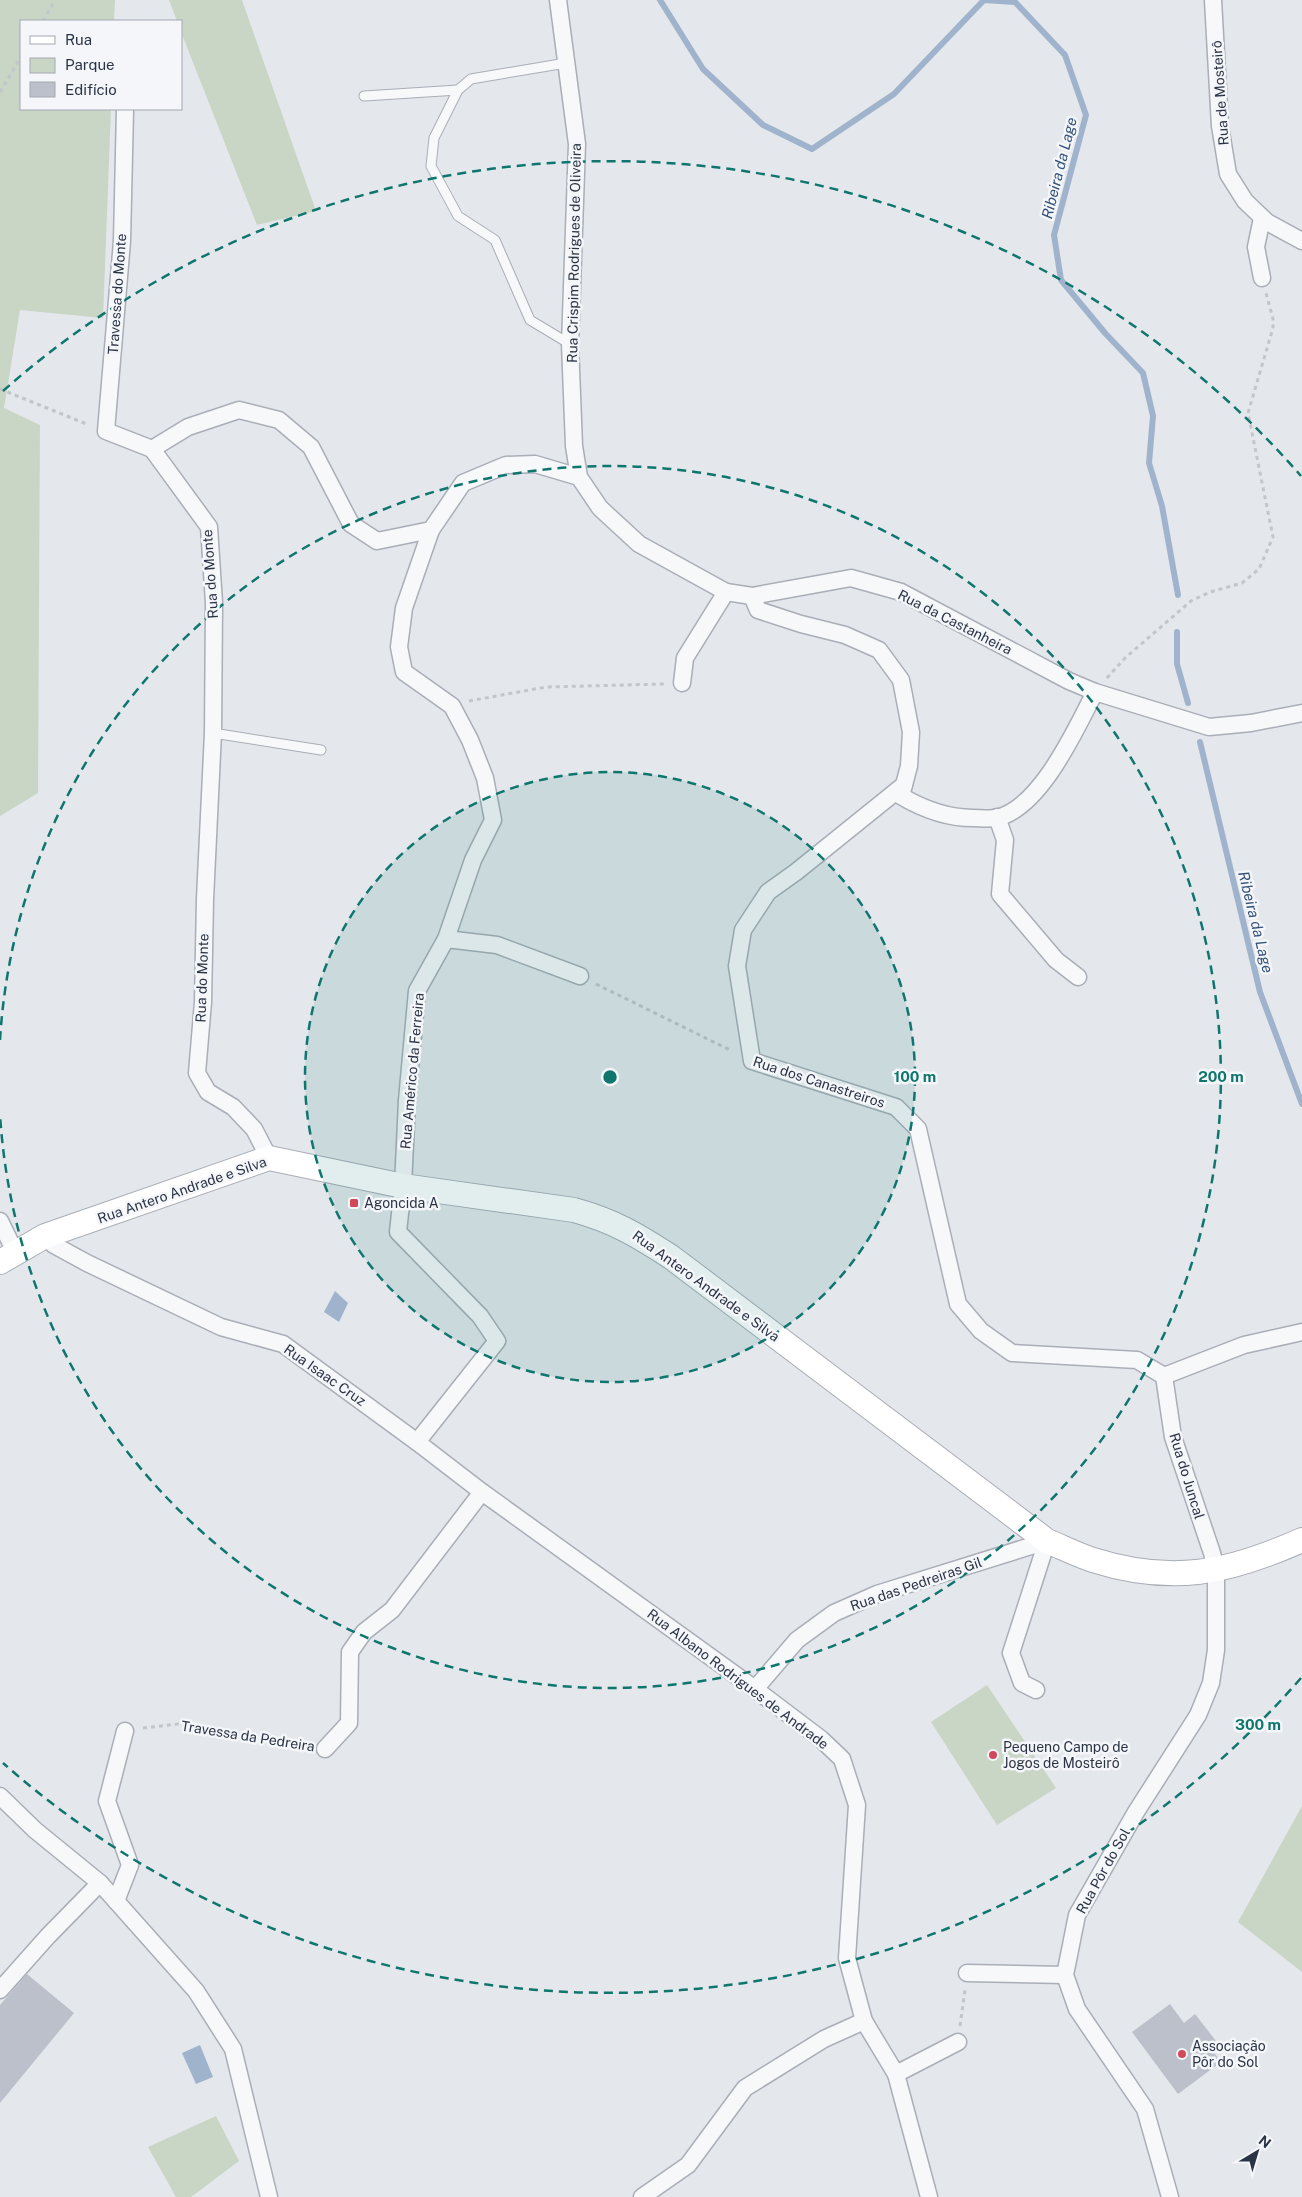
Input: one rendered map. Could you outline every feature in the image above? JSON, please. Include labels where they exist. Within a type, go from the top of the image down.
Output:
[{"type":"street","name":"Rua Crispim Rodrigues de Oliveira","points":[[558,0],[577,144],[570,344],[574,446],[580,477]]},
{"type":"street","name":"Rua de Mosteirô","points":[[1214,0],[1220,126],[1228,174],[1245,201],[1262,218],[1302,241]]},
{"type":"street","name":"Travessa do Monte","points":[[106,431],[122,242],[124,110]]},
{"type":"street","points":[[1262,218],[1256,247],[1262,278]]},
{"type":"street","points":[[106,431],[152,449],[188,427],[239,410],[279,420],[311,447],[351,524],[377,541],[431,530],[463,484],[506,465],[535,464],[580,477]]},
{"type":"street","name":"Rua do Monte","points":[[152,449],[209,527],[214,604],[213,733],[205,900],[203,1002],[197,1073],[208,1092],[233,1107],[254,1128],[269,1158]]},
{"type":"street","name":"Rua da Castanheira","points":[[580,477],[600,508],[639,544],[726,592],[752,596],[851,578],[901,592],[1095,692],[1209,727],[1251,723],[1302,714]]},
{"type":"street","name":"Rua Américo da Ferreira","points":[[418,1442],[497,1340],[480,1316],[398,1232],[417,991],[446,939],[474,860],[493,820],[486,778],[470,740],[452,706],[404,672],[399,648],[404,608],[431,530]]},
{"type":"street","points":[[682,683],[684,658],[726,592]]},
{"type":"street","points":[[752,596],[758,610],[801,624],[845,635],[878,650],[901,680],[910,723],[909,766],[902,796],[922,808],[959,818],[997,818],[1022,804],[1047,777],[1074,734],[1095,692]]},
{"type":"street","points":[[752,1061],[737,966],[743,930],[768,892],[796,872],[904,785]]},
{"type":"street","points":[[997,818],[1005,840],[1000,894],[1056,960],[1078,977]]},
{"type":"street","points":[[446,939],[497,945],[580,976]]},
{"type":"street","name":"Rua dos Canastreiros","points":[[752,1061],[896,1107],[918,1129],[958,1304],[981,1331],[1012,1353],[1136,1360],[1164,1376]]},
{"type":"street","name":"Rua Antero Andrade e Silva","points":[[7,1257],[44,1236],[269,1158],[403,1186],[574,1210],[600,1217],[623,1227],[670,1258],[1047,1541],[1093,1560],[1141,1571],[1183,1575],[1216,1570],[1266,1556],[1302,1540]]},
{"type":"street","points":[[0,1221],[7,1257]]},
{"type":"street","name":"Rua Isaac Cruz","points":[[44,1236],[54,1245],[87,1263],[220,1327],[283,1344],[418,1442],[482,1492]]},
{"type":"street","points":[[1164,1376],[1244,1345],[1302,1332]]},
{"type":"street","name":"Rua do Juncal","points":[[1164,1376],[1173,1437],[1216,1570]]},
{"type":"street","name":"Rua Albano Rodrigues de Andrade","points":[[482,1492],[755,1689],[842,1758],[857,1805],[846,1958],[864,2021],[896,2074],[929,2197]]},
{"type":"street","name":"Travessa da Pedreira","points":[[325,1749],[348,1723],[350,1652],[364,1632],[392,1610],[482,1492]]},
{"type":"street","points":[[1036,1690],[1022,1683],[1011,1653],[1047,1541]]},
{"type":"street","name":"Rua das Pedreiras Gil","points":[[755,1689],[797,1640],[834,1613],[877,1594],[1047,1541]]},
{"type":"street","name":"Rua Pôr do Sol","points":[[1065,1975],[1077,1915],[1136,1812],[1198,1715],[1211,1683],[1216,1650],[1216,1570]]},
{"type":"street","points":[[116,1901],[130,1865],[107,1801],[125,1731]]},
{"type":"street","points":[[0,1796],[35,1830],[100,1883],[196,1991],[233,2049],[269,2197]]},
{"type":"street","points":[[0,1990],[48,1936],[100,1883]]},
{"type":"street","points":[[967,1973],[1065,1975],[1077,2009],[1145,2109],[1170,2197]]},
{"type":"street","points":[[642,2197],[688,2165],[745,2088],[824,2039],[864,2021]]},
{"type":"street","points":[[896,2074],[958,2042]]},
{"type":"lane","points":[[566,63],[471,79],[458,90],[434,138],[431,166],[458,216],[495,240],[530,320],[570,344]]},
{"type":"lane","points":[[364,96],[458,90]]},
{"type":"lane","points":[[213,733],[321,750]]},
{"type":"path","points":[[43,20],[55,0]]},
{"type":"path","points":[[0,92],[20,59]]},
{"type":"path","points":[[1095,692],[1125,658],[1191,601],[1210,592],[1242,583],[1259,569],[1273,537],[1248,413],[1273,328],[1273,319],[1262,278]]},
{"type":"path","points":[[0,389],[106,431]]},
{"type":"path","points":[[452,706],[484,697],[546,687],[682,683]]},
{"type":"path","name":"Rua dos Canastreiros","points":[[580,976],[752,1061]]},
{"type":"path","name":"Travessa da Pedreira","points":[[125,1731],[178,1724],[325,1749]]},
{"type":"path","points":[[958,2042],[967,1973]]},
{"type":"green space","points":[[0,0],[115,0],[114,20],[20,20],[20,110],[111,110],[103,318],[20,310],[4,408],[40,425],[38,793],[0,816]]},
{"type":"green space","points":[[169,0],[242,0],[316,211],[257,225],[182,35],[182,20],[177,20]]},
{"type":"green space","name":"Pequeno Campo de Jogos de Mosteirô","points":[[987,1685],[1056,1788],[997,1825],[931,1722]]},
{"type":"green space","points":[[1302,1806],[1302,1972],[1238,1922]]},
{"type":"green space","points":[[216,2116],[239,2161],[191,2197],[176,2197],[148,2147]]},
{"type":"water","points":[[335,1291],[348,1303],[339,1322],[324,1312]]},
{"type":"water","points":[[200,2045],[213,2077],[196,2084],[182,2053]]},
{"type":"building","points":[[27,1974],[74,2013],[0,2103],[0,2005]]},
{"type":"building","name":"Associação Pôr do Sol","points":[[1170,2004],[1184,2023],[1195,2014],[1216,2041],[1209,2046],[1221,2062],[1178,2094],[1132,2032]]},
{"type":"waterway","name":"Ribeira da Lage","points":[[660,0],[703,69],[763,125],[812,149],[894,94],[984,0],[1015,2],[1065,55],[1086,115],[1054,235],[1061,280],[1105,333],[1143,373],[1153,416],[1149,463],[1162,506],[1178,595]]},
{"type":"waterway","name":"Ribeira da Lage","points":[[1177,632],[1177,664],[1188,703]]},
{"type":"waterway","name":"Ribeira da Lage","points":[[1200,742],[1260,992],[1302,1104]]},
{"type":"place","name":"Agoncida A","points":[[354,1203]]},
{"type":"place","name":"Pequeno Campo de Jogos de Mosteirô","points":[[993,1755]]},
{"type":"place","name":"Associação Pôr do Sol","points":[[1182,2054]]}]
